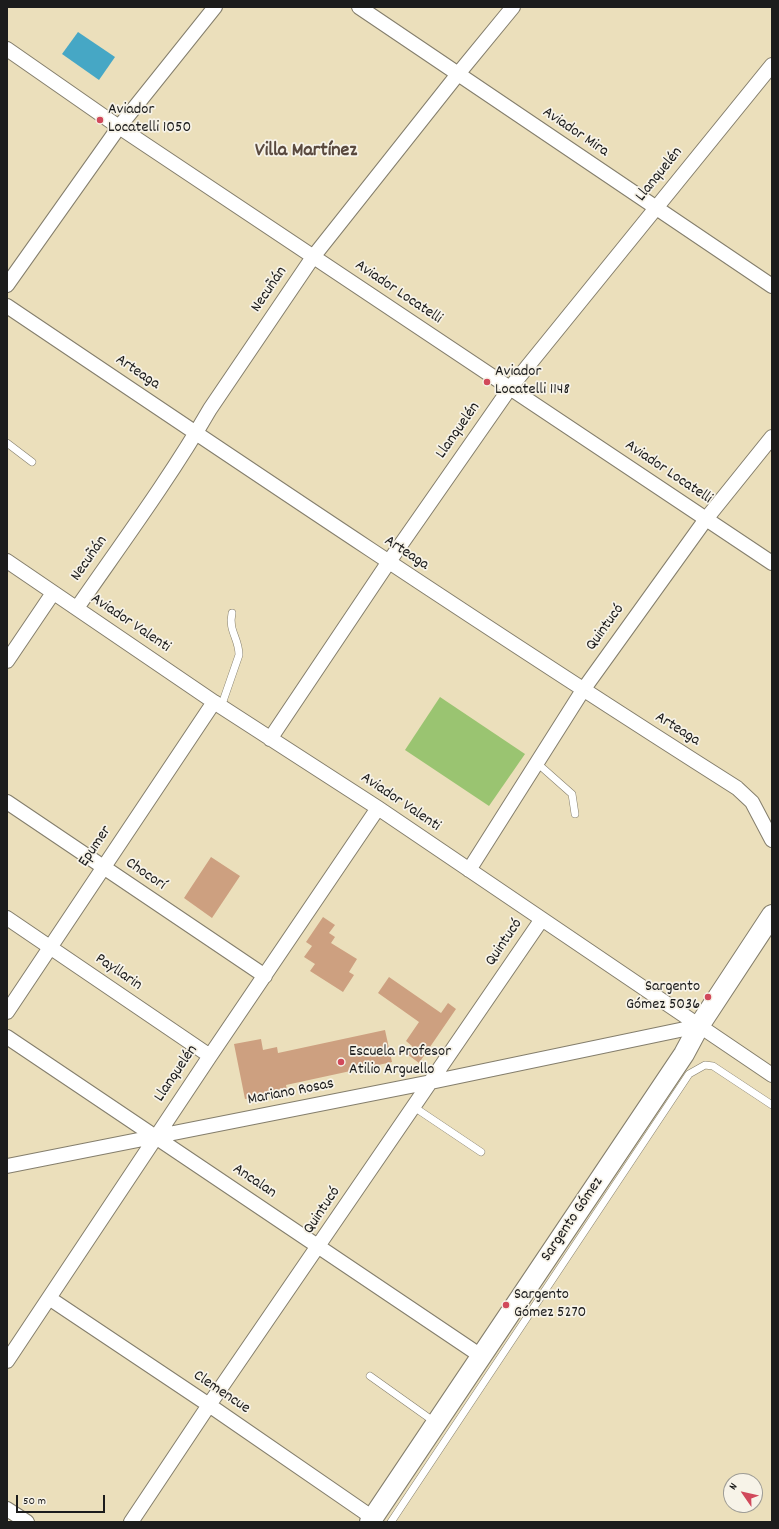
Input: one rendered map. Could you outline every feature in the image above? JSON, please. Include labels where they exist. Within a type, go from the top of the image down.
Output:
[{"type":"main road","name":"Sargento Gómez","points":[[378,1521],[436,1423],[684,1054],[699,1026],[772,915]]},
{"type":"street","points":[[7,285],[119,127],[215,7]]},
{"type":"street","name":"Aviador Mira","points":[[360,7],[772,286]]},
{"type":"street","name":"Necuñán","points":[[77,608],[313,257],[513,7]]},
{"type":"street","name":"Aviador Locatelli","points":[[7,49],[119,127],[772,563]]},
{"type":"street","name":"Llanquelén","points":[[270,739],[388,563],[510,388],[772,65]]},
{"type":"street","name":"Arteaga","points":[[7,306],[388,563],[737,788],[752,802],[772,840]]},
{"type":"street","name":"Quintucó","points":[[469,870],[583,690],[706,519],[772,437]]},
{"type":"street","name":"Aviador Valenti","points":[[7,561],[270,739],[378,808],[772,1075]]},
{"type":"street","name":"Necuñán","points":[[7,661],[53,593]]},
{"type":"street","name":"Epumer","points":[[7,1012],[103,867],[218,704]]},
{"type":"street","name":"Chocorí","points":[[7,802],[265,976]]},
{"type":"street","name":"Llanquelén","points":[[7,1361],[210,1056],[378,808]]},
{"type":"street","name":"Payllarin","points":[[7,918],[210,1056]]},
{"type":"street","name":"Quintucó","points":[[131,1522],[209,1405],[542,919]]},
{"type":"street","name":"Mariano Rosas","points":[[7,1166],[156,1138],[699,1026]]},
{"type":"street","name":"Ancalan","points":[[7,1037],[481,1356]]},
{"type":"street","name":"Clemencue","points":[[49,1298],[209,1405],[378,1521]]},
{"type":"street","points":[[7,1508],[27,1522]]},
{"type":"lane","points":[[7,443],[32,462]]},
{"type":"lane","points":[[218,704],[239,655],[239,646],[230,623],[232,613]]},
{"type":"lane","points":[[537,763],[572,794],[575,814]]},
{"type":"lane","points":[[378,1521],[689,1074],[705,1065],[713,1066],[772,1105]]},
{"type":"lane","points":[[414,1107],[481,1152]]},
{"type":"lane","points":[[370,1376],[436,1423]]},
{"type":"green space","points":[[440,697],[525,754],[489,806],[405,750]]},
{"type":"water","points":[[78,32],[115,57],[99,80],[62,54]]},
{"type":"building","points":[[211,857],[240,876],[212,918],[184,898]]},
{"type":"building","points":[[323,917],[335,925],[329,933],[335,937],[331,943],[357,959],[349,972],[354,975],[343,992],[310,971],[315,964],[304,957],[312,946],[306,942]]},
{"type":"building","points":[[389,977],[441,1013],[448,1003],[456,1009],[419,1063],[407,1054],[412,1046],[406,1041],[419,1022],[378,993]]},
{"type":"building","points":[[385,1030],[392,1062],[286,1085],[287,1090],[245,1099],[234,1044],[261,1039],[263,1050],[277,1047],[278,1053]]},
{"type":"place","name":"Aviador Locatelli 1050","points":[[100,120]]},
{"type":"place","name":"Aviador Locatelli 1148","points":[[487,382]]},
{"type":"place","name":"Sargento Gómez 5036","points":[[708,997]]},
{"type":"place","name":"Escuela Profesor Atilio Arguello","points":[[341,1062]]},
{"type":"place","name":"Sargento Gómez 5270","points":[[506,1305]]},
{"type":"district","name":"Villa Martínez","points":[[306,152]]}]
